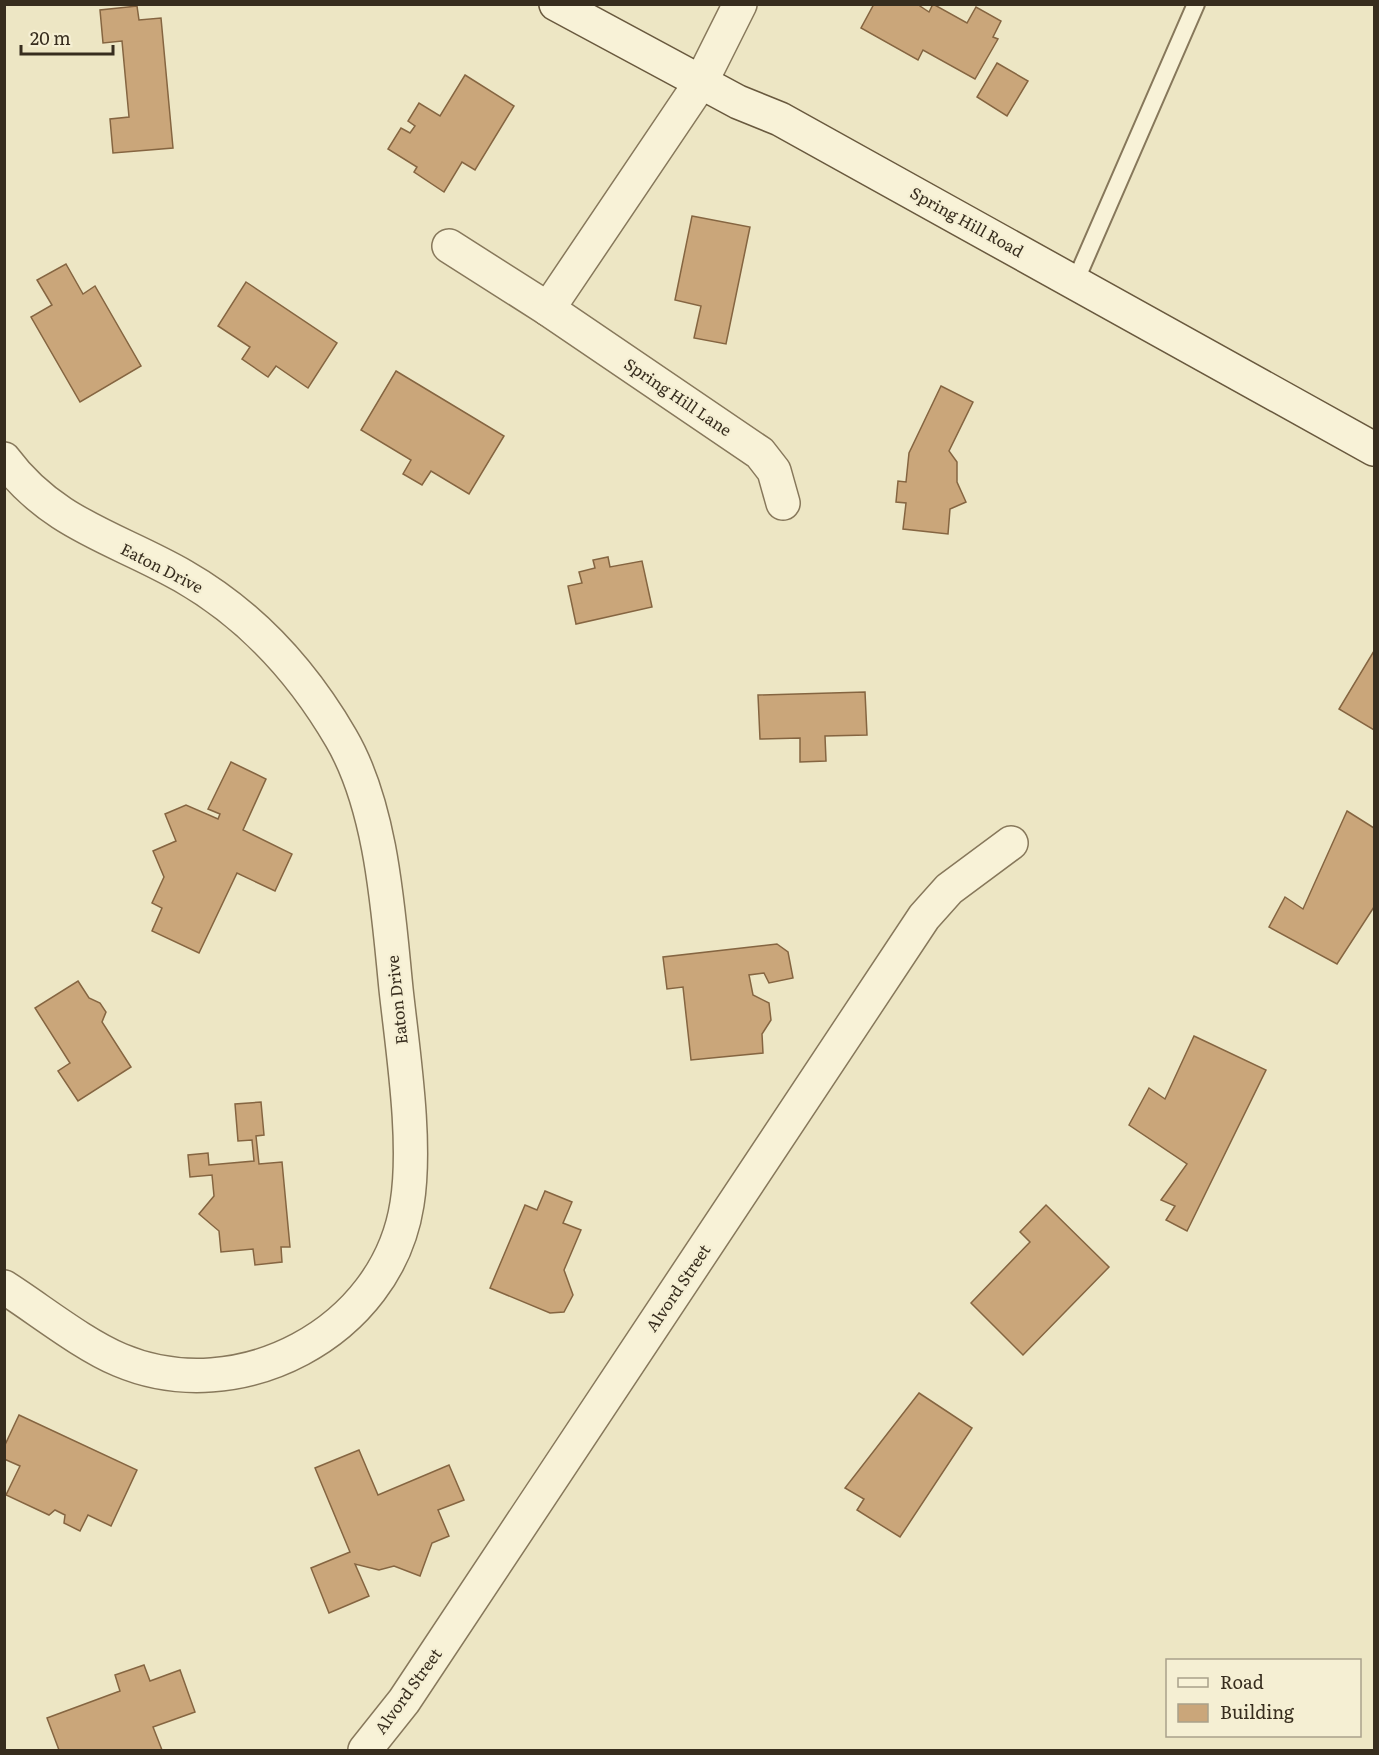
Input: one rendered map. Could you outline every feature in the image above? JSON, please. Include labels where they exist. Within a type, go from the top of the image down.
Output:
[{"type":"street","name":"Spring Hill Road","points":[[556,4],[701,82],[780,119],[1374,448]]},
{"type":"street","points":[[548,309],[701,82],[740,4]]},
{"type":"street","name":"Spring Hill Lane","points":[[449,246],[548,309],[760,453],[774,471],[783,503]]},
{"type":"street","name":"Eaton Drive","points":[[4,459],[44,500],[69,520],[184,576],[212,595],[272,643],[316,696],[344,742],[366,798],[382,869],[403,1054],[410,1154],[408,1203],[401,1228],[373,1286],[348,1317],[314,1343],[272,1364],[228,1374],[185,1374],[159,1371],[121,1361],[4,1287]]},
{"type":"street","name":"Alvord Street","points":[[364,1750],[404,1701],[924,917],[949,889],[1011,843]]},
{"type":"lane","points":[[1075,282],[1196,4]]},
{"type":"building","points":[[874,4],[921,4],[920,6],[929,12],[933,4],[967,23],[976,7],[1001,21],[993,37],[998,39],[975,79],[923,50],[918,60],[861,28]]},
{"type":"building","points":[[137,6],[139,20],[161,18],[173,148],[113,153],[110,119],[129,117],[122,41],[103,43],[100,10]]},
{"type":"building","points":[[997,63],[1028,81],[1007,116],[977,97]]},
{"type":"building","points":[[465,75],[514,106],[475,170],[462,162],[444,192],[414,172],[417,167],[388,149],[401,128],[410,133],[415,126],[408,121],[419,103],[440,116]]},
{"type":"building","points":[[692,216],[750,227],[726,344],[694,338],[701,306],[675,300]]},
{"type":"building","points":[[66,264],[83,294],[95,286],[141,366],[80,402],[31,317],[52,305],[37,280]]},
{"type":"building","points":[[246,282],[337,343],[308,388],[276,366],[268,377],[242,359],[250,347],[218,326]]},
{"type":"building","points":[[396,371],[504,436],[469,494],[431,471],[422,485],[403,474],[411,460],[361,430]]},
{"type":"building","points":[[941,386],[973,402],[949,451],[957,462],[957,482],[966,502],[950,509],[948,534],[903,529],[906,503],[896,502],[898,481],[906,482],[909,453]]},
{"type":"building","points":[[608,557],[610,567],[642,561],[652,607],[576,624],[568,586],[582,583],[579,572],[595,568],[593,560]]},
{"type":"building","points":[[1374,651],[1374,730],[1339,709]]},
{"type":"building","points":[[865,692],[867,735],[825,736],[826,761],[800,762],[800,738],[760,739],[758,695]]},
{"type":"building","points":[[231,762],[266,779],[243,830],[292,854],[275,891],[237,873],[199,953],[152,931],[162,908],[152,903],[164,877],[153,851],[176,841],[165,814],[186,805],[218,819],[220,814],[208,809]]},
{"type":"building","points":[[1347,811],[1374,828],[1374,907],[1337,964],[1269,927],[1285,897],[1303,909]]},
{"type":"building","points":[[777,944],[788,952],[793,978],[769,983],[764,973],[749,975],[753,995],[769,1003],[771,1020],[762,1034],[763,1053],[691,1060],[683,987],[667,989],[663,957]]},
{"type":"building","points":[[78,981],[89,998],[100,1003],[106,1012],[102,1022],[131,1067],[78,1101],[58,1071],[70,1063],[35,1008]]},
{"type":"building","points":[[1194,1036],[1266,1070],[1187,1231],[1166,1220],[1175,1206],[1161,1200],[1187,1164],[1129,1125],[1149,1088],[1165,1099]]},
{"type":"building","points":[[261,1102],[264,1135],[256,1136],[259,1164],[282,1162],[290,1247],[281,1247],[282,1262],[255,1265],[253,1249],[221,1252],[219,1231],[199,1214],[214,1196],[212,1175],[190,1177],[188,1155],[208,1153],[209,1165],[254,1161],[252,1140],[238,1141],[235,1104]]},
{"type":"building","points":[[545,1191],[572,1202],[563,1223],[581,1230],[564,1270],[573,1295],[564,1312],[550,1313],[490,1288],[525,1205],[537,1210]]},
{"type":"building","points":[[1046,1205],[1109,1267],[1023,1355],[971,1303],[1030,1242],[1020,1232]]},
{"type":"building","points":[[919,1393],[972,1428],[900,1537],[857,1510],[864,1499],[845,1488]]},
{"type":"building","points":[[19,1415],[137,1470],[111,1526],[88,1515],[80,1531],[64,1523],[65,1515],[55,1510],[49,1515],[6,1495],[20,1466],[4,1459],[4,1447]]},
{"type":"building","points":[[359,1450],[378,1495],[449,1465],[464,1500],[438,1510],[449,1536],[432,1543],[420,1576],[394,1566],[379,1570],[355,1564],[369,1596],[329,1613],[311,1568],[350,1552],[315,1468]]},
{"type":"building","points":[[144,1665],[150,1681],[180,1670],[195,1712],[153,1727],[162,1750],[59,1750],[47,1718],[120,1691],[115,1675]]}]
